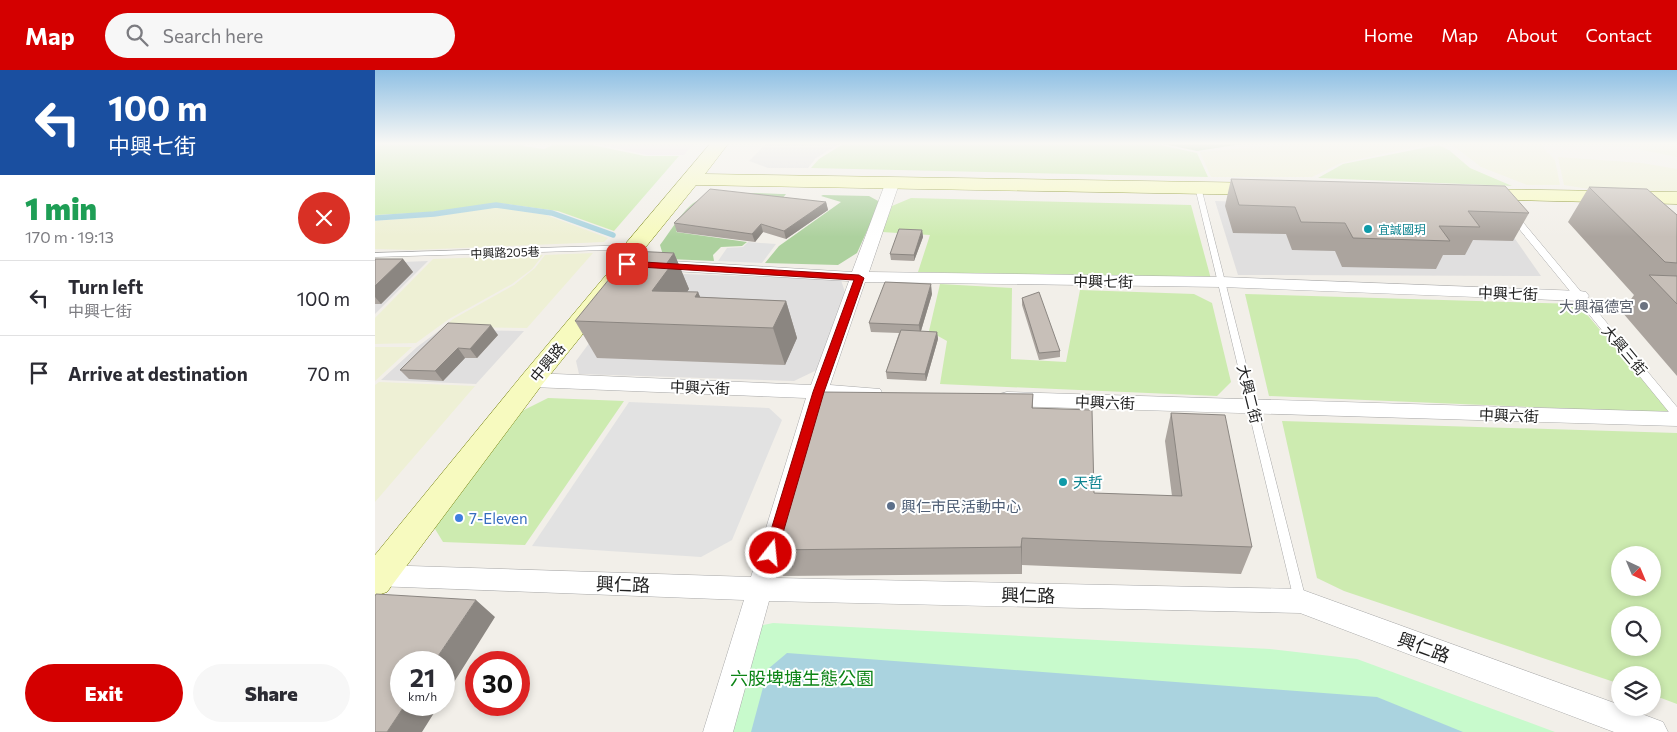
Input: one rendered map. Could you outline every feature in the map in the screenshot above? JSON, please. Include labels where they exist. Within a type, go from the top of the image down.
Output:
[{"type":"street","name":"中興路","points":[[377,578],[695,175]]},
{"type":"street","points":[[692,179],[1287,190]]},
{"type":"street","points":[[718,732],[818,392],[893,184]]},
{"type":"street","points":[[1456,194],[1502,202],[1632,197],[1677,198]]},
{"type":"street","points":[[1632,197],[1647,210]]},
{"type":"street","name":"中興七街","points":[[631,255],[859,278],[1222,282],[1580,296]]},
{"type":"street","name":"中興六街","points":[[532,380],[887,394]]},
{"type":"street","name":"中興六街","points":[[986,398],[1677,420]]},
{"type":"street","name":"興仁路","points":[[377,578],[1300,601],[1653,732]]},
{"type":"lane","name":"大興二街","points":[[1198,187],[1300,601]]},
{"type":"lane","name":"大興三街","points":[[1502,202],[1677,414]]},
{"type":"lane","name":"中興路205巷","points":[[375,255],[631,255]]},
{"type":"shaded area","points":[[1215,201],[1494,209],[1541,276],[1238,275]]},
{"type":"shaded area","points":[[748,242],[776,244],[762,263],[718,261],[727,248],[743,247]]},
{"type":"shaded area","points":[[428,261],[375,314],[375,263]]},
{"type":"shaded area","points":[[659,273],[841,280],[845,292],[819,369],[794,381],[579,374],[576,361],[634,282]]},
{"type":"shaded area","points":[[440,330],[524,331],[476,384],[381,380],[417,347]]},
{"type":"shaded area","points":[[629,402],[769,408],[782,420],[732,540],[701,557],[532,546]]},
{"type":"green space","points":[[375,175],[663,175],[614,231],[558,211],[498,203],[436,212],[375,215]]},
{"type":"green space","points":[[1115,175],[1207,175],[1208,177]]},
{"type":"green space","points":[[1210,175],[1316,175],[1312,177],[1211,177]]},
{"type":"green space","points":[[1324,175],[1486,175],[1512,186],[1318,178]]},
{"type":"green space","points":[[1501,175],[1558,175],[1560,185],[1527,185]]},
{"type":"green space","points":[[1562,175],[1677,175],[1677,191],[1595,190],[1564,185]]},
{"type":"green space","points":[[736,193],[786,194],[778,204],[712,197],[676,232],[747,242],[742,246],[721,247],[713,255],[714,261],[669,259],[663,255],[660,245],[683,214],[691,205],[699,200],[710,196]]},
{"type":"green space","points":[[821,196],[869,196],[880,202],[857,253],[838,265],[765,263],[779,246],[841,202]]},
{"type":"green space","points":[[911,198],[1191,205],[1211,279],[918,272],[930,235],[882,232],[892,206]]},
{"type":"green space","points":[[496,207],[546,215],[608,238],[604,242],[412,250],[375,249],[375,221],[439,216]]},
{"type":"green space","points":[[593,253],[527,328],[444,327],[453,319],[514,285],[535,268],[545,255]]},
{"type":"green space","points":[[543,255],[532,269],[512,284],[449,319],[416,343],[375,344],[375,318],[433,259]]},
{"type":"green space","points":[[940,284],[1012,288],[1011,359],[1066,362],[1080,290],[1194,294],[1212,303],[1231,382],[1217,396],[940,384],[947,341],[929,331]]},
{"type":"green space","points":[[1245,294],[1578,304],[1671,413],[1269,396]]},
{"type":"green space","points":[[375,347],[412,347],[375,381]]},
{"type":"green space","points":[[379,382],[475,386],[375,502],[375,385]]},
{"type":"green space","points":[[548,398],[624,401],[525,545],[443,542],[432,524],[514,415]]},
{"type":"green space","points":[[1282,421],[1677,433],[1677,704],[1661,698],[1661,666],[1611,666],[1611,681],[1344,591],[1317,578]]},
{"type":"green space","name":"六股埤塘生態公園","points":[[773,623],[1270,649],[1357,659],[1555,732],[723,732],[753,627]]},
{"type":"water","points":[[787,653],[1377,697],[1463,732],[751,732],[768,669]]},
{"type":"building","points":[[1231,179],[1505,186],[1529,213],[1468,211],[1480,227],[1439,226],[1450,241],[1353,238],[1345,223],[1301,222],[1295,207],[1239,205]]},
{"type":"building","points":[[1589,187],[1647,189],[1677,215],[1677,263],[1665,262]]},
{"type":"building","points":[[710,189],[826,202],[784,231],[761,224],[752,234],[674,223]]},
{"type":"building","points":[[899,229],[922,230],[914,255],[890,254]]},
{"type":"building","points":[[632,251],[674,253],[667,263],[672,264],[652,291],[698,292],[695,297],[786,301],[773,328],[575,321]]},
{"type":"building","points":[[375,259],[403,259],[375,286]]},
{"type":"building","points":[[1649,275],[1677,276],[1677,304]]},
{"type":"building","points":[[885,282],[931,284],[919,325],[869,323]]},
{"type":"building","points":[[1039,292],[1060,351],[1039,353],[1022,298]]},
{"type":"building","points":[[448,323],[491,325],[470,349],[458,348],[435,371],[400,370]]},
{"type":"building","points":[[901,330],[937,332],[925,374],[886,372]]},
{"type":"building","points":[[820,392],[1033,394],[1032,408],[1092,410],[1094,493],[1182,496],[1171,413],[1225,415],[1252,547],[1022,538],[1021,547],[771,550]]},
{"type":"building","points":[[376,594],[476,600],[441,651],[390,651],[390,716],[398,716],[387,732],[375,732]]},
{"type":"waterway","points":[[375,218],[434,214],[496,205],[552,213],[613,235]]},
{"type":"place","name":"宜誠國玥","points":[[1368,229]]},
{"type":"place","name":"大興福德宮","points":[[1644,306]]},
{"type":"place","name":"天哲","points":[[1063,482]]},
{"type":"place","name":"興仁市民活動中心","points":[[891,506]]},
{"type":"place","name":"7-Eleven","points":[[459,518]]},
{"type":"route","points":[[627,264],[859,278],[818,392],[771,553]]}]
